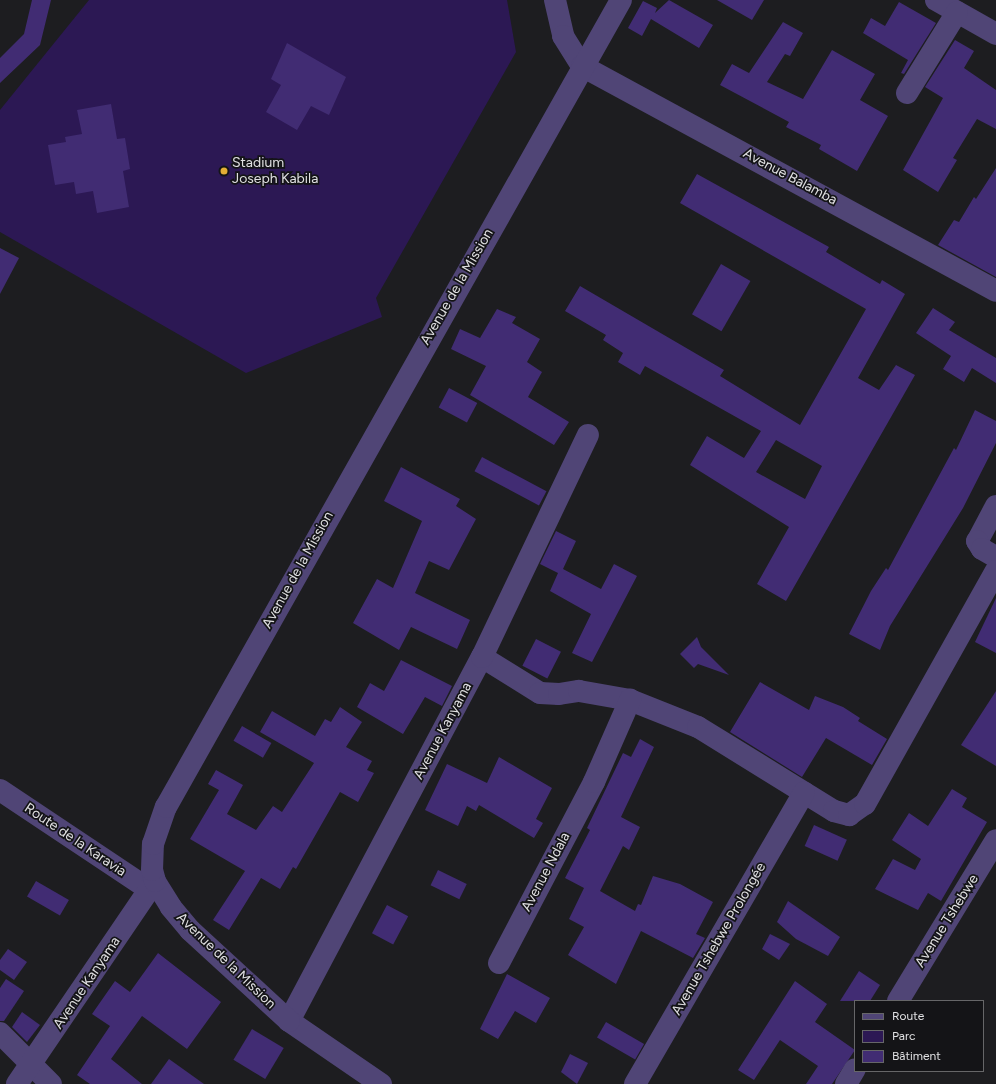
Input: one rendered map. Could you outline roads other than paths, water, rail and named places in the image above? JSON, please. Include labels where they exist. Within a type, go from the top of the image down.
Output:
[{"type":"street","points":[[556,0],[563,36],[582,66]]},
{"type":"street","name":"Avenue de la Mission","points":[[378,1083],[289,1021],[190,930],[152,885],[154,844],[166,807],[620,0]]},
{"type":"street","points":[[936,0],[996,34]]},
{"type":"street","points":[[907,93],[957,12]]},
{"type":"street","name":"Avenue Balamba","points":[[582,66],[996,291]]},
{"type":"street","name":"Avenue Kanyama","points":[[289,1021],[482,657],[588,435]]},
{"type":"street","points":[[482,657],[540,693],[559,694],[579,691],[630,700],[698,727],[804,793],[842,814],[853,813],[865,804],[993,560],[977,541],[996,506]]},
{"type":"street","name":"Avenue Ndala","points":[[499,963],[594,782],[630,700]]},
{"type":"street","name":"Route de la Karavia","points":[[0,790],[152,885]]},
{"type":"street","name":"Avenue Tshebwe Prolongée","points":[[635,1084],[804,793]]},
{"type":"street","name":"Avenue Tshebwe","points":[[899,1000],[996,840]]},
{"type":"street","name":"Avenue Kanyama","points":[[17,1084],[32,1066],[152,885]]},
{"type":"street","points":[[0,1033],[51,1084]]},
{"type":"street","points":[[846,1084],[854,1071]]},
{"type":"place","name":"Stadium Joseph Kabila","points":[[224,171]]}]
